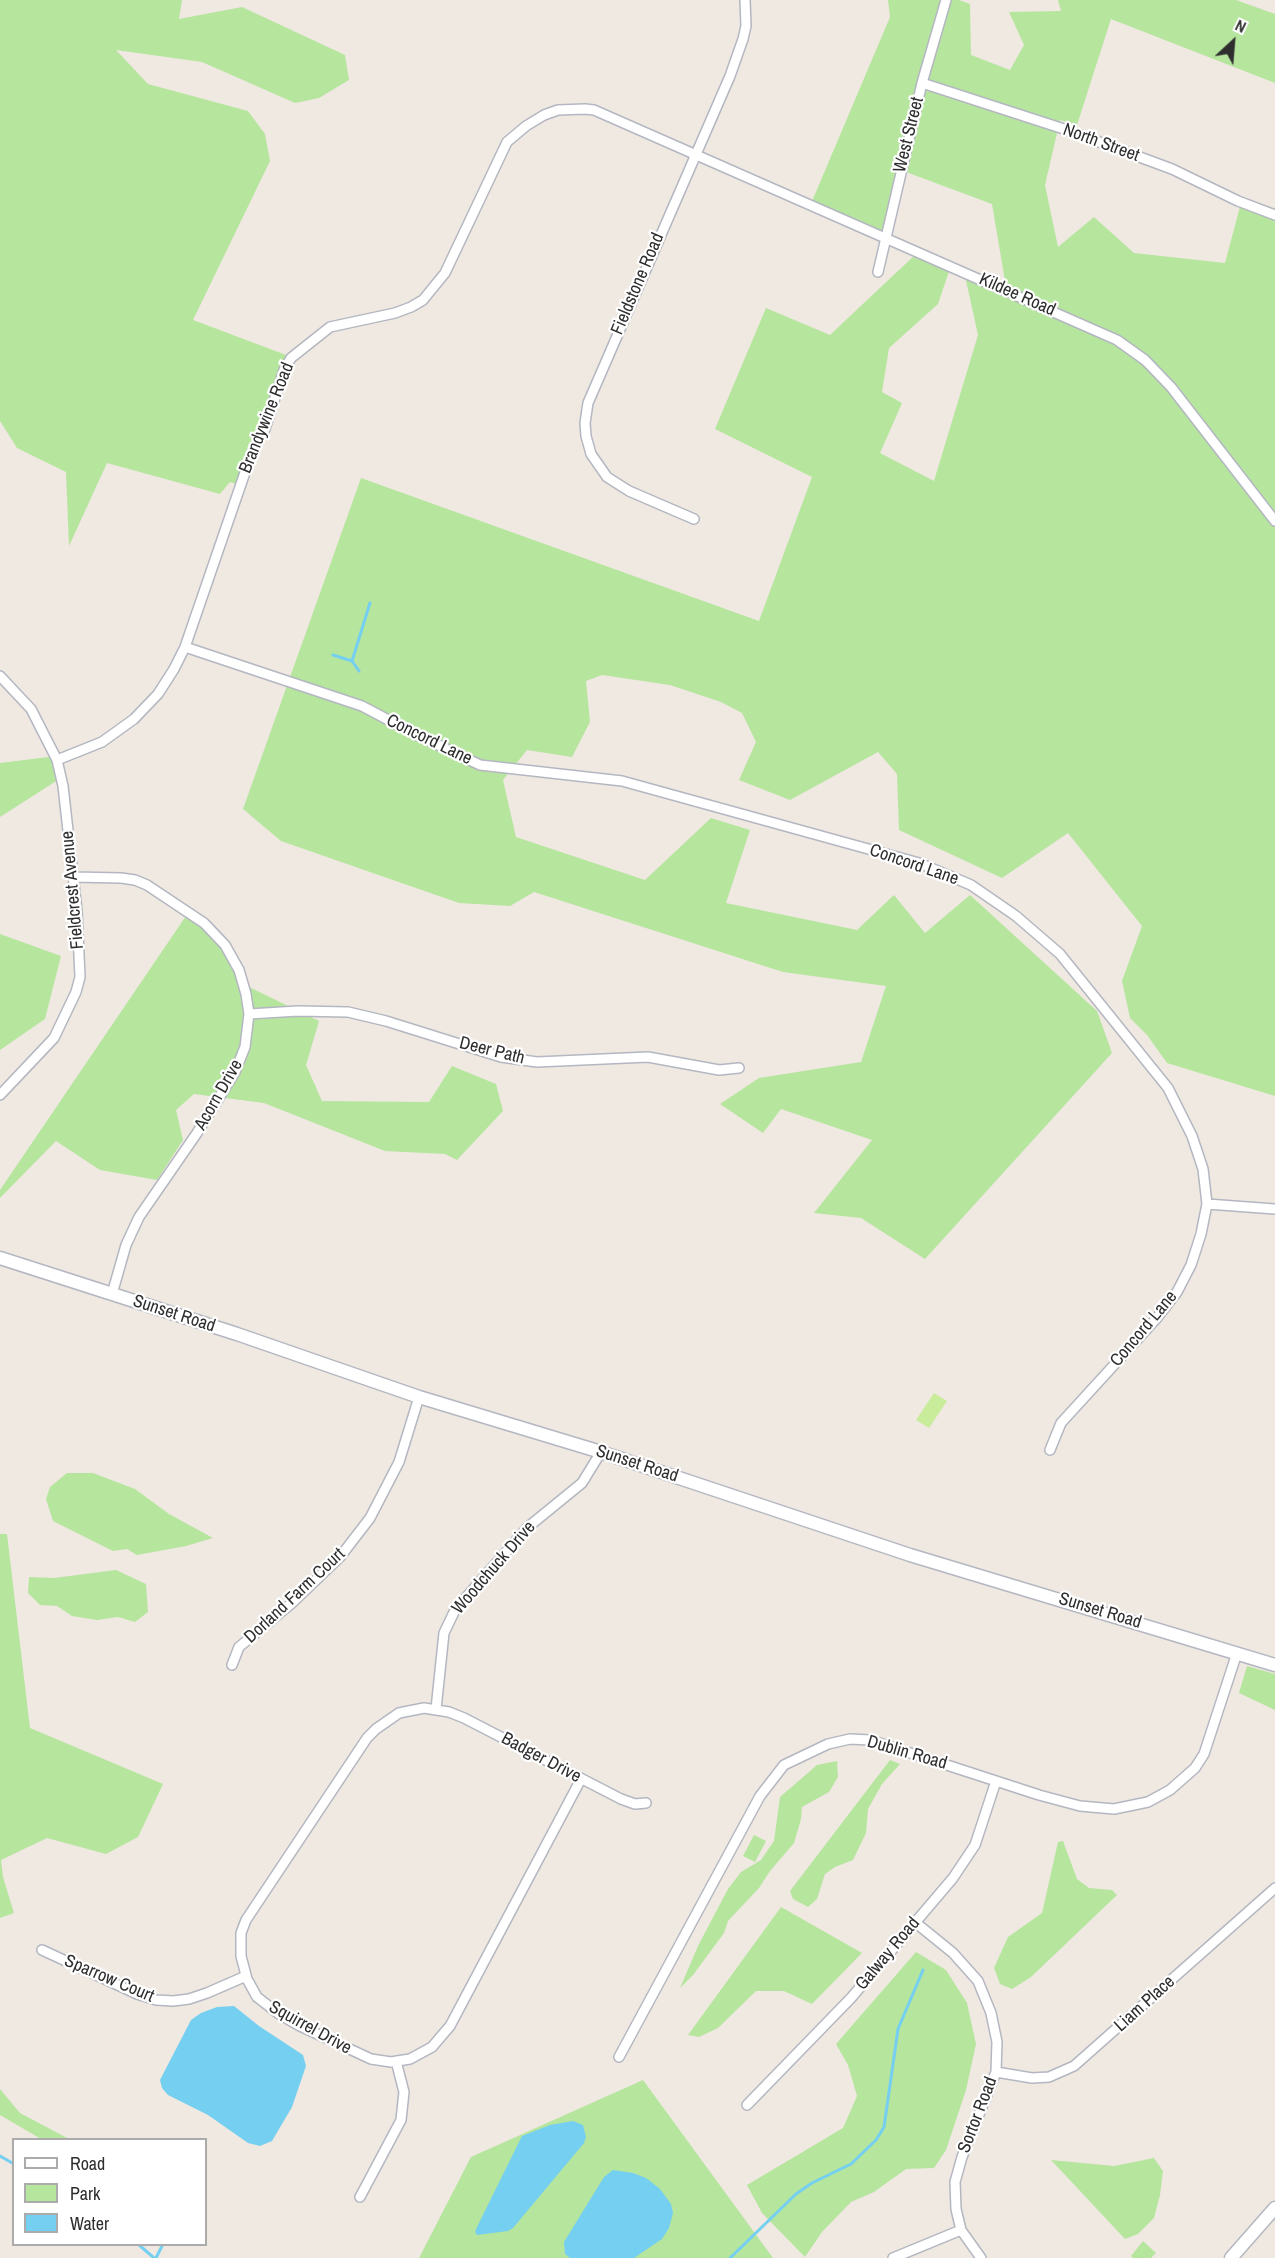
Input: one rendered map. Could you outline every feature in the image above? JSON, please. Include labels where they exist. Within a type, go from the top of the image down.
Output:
[{"type":"street","name":"Fieldstone Road","points":[[694,519],[629,491],[607,477],[591,454],[585,423],[588,404],[730,76],[746,26],[745,0]]},
{"type":"street","name":"West Street","points":[[878,272],[884,237],[922,82],[946,0]]},
{"type":"street","name":"North Street","points":[[922,82],[1064,129],[1172,169],[1238,201],[1275,215]]},
{"type":"street","name":"Brandywine Road","points":[[57,760],[102,742],[135,718],[158,694],[174,669],[184,647],[251,455],[265,429],[284,370],[296,351],[330,327],[394,313],[423,300],[445,273],[507,142],[519,130],[544,115],[568,109],[594,110],[695,154]]},
{"type":"street","name":"Kildee Road","points":[[695,154],[1117,340],[1132,349],[1179,397],[1275,521]]},
{"type":"street","name":"Concord Lane","points":[[184,647],[362,706],[413,734],[480,765],[622,781],[919,863],[971,885],[1016,916],[1059,954],[1168,1088],[1192,1136],[1203,1169],[1207,1204],[1201,1234],[1191,1265],[1177,1292],[1156,1320],[1061,1423],[1050,1450]]},
{"type":"street","name":"Fieldcrest Avenue","points":[[0,676],[31,709],[57,760],[63,786],[73,877],[80,977],[76,992],[54,1038],[0,1095]]},
{"type":"street","name":"Acorn Drive","points":[[73,877],[135,880],[147,885],[204,923],[225,945],[239,970],[249,1014],[245,1047],[235,1072],[139,1216],[126,1245],[112,1294]]},
{"type":"street","name":"Deer Path","points":[[249,1014],[298,1011],[348,1012],[386,1021],[501,1057],[537,1062],[648,1057],[719,1070],[739,1068]]},
{"type":"street","points":[[1207,1204],[1275,1209]]},
{"type":"street","name":"Sunset Road","points":[[0,1258],[237,1334],[419,1397],[601,1452],[910,1555],[1275,1665]]},
{"type":"street","name":"Dorland Farm Court","points":[[232,1665],[239,1647],[292,1603],[340,1557],[370,1518],[399,1462],[419,1397]]},
{"type":"street","name":"Woodchuck Drive","points":[[436,1709],[443,1640],[449,1619],[528,1527],[582,1483],[601,1452]]},
{"type":"street","name":"Dublin Road","points":[[619,2057],[760,1796],[784,1765],[828,1744],[850,1739],[870,1740],[1080,1806],[1114,1809],[1148,1802],[1170,1790],[1195,1768],[1204,1754],[1237,1653]]},
{"type":"street","name":"Squirrel Drive","points":[[436,1709],[424,1708],[399,1713],[367,1738],[246,1920],[240,1943],[246,1976],[257,1997],[279,2014],[356,2054],[384,2062],[410,2058],[432,2047],[450,2026],[581,1779]]},
{"type":"street","name":"Badger Drive","points":[[436,1709],[464,1718],[627,1802],[646,1803]]},
{"type":"street","name":"Galway Road","points":[[747,2105],[851,1998],[953,1878],[975,1845],[996,1781]]},
{"type":"street","name":"Liam Place","points":[[996,2072],[1032,2078],[1049,2077],[1074,2066],[1275,1888]]},
{"type":"street","name":"Sortor Road","points":[[916,1923],[953,1953],[978,1981],[992,2013],[997,2042],[996,2072],[962,2157],[955,2182],[956,2209],[961,2230],[981,2258]]},
{"type":"street","name":"Sparrow Court","points":[[42,1950],[137,1994],[156,2000],[189,1999],[207,1994],[246,1976]]},
{"type":"street","points":[[360,2197],[401,2120],[404,2092],[396,2061]]},
{"type":"street","points":[[1231,2258],[1275,2208]]},
{"type":"street","points":[[893,2258],[961,2230]]},
{"type":"green space","points":[[0,0],[182,0],[179,19],[242,7],[345,55],[349,80],[319,98],[295,103],[202,62],[116,50],[148,84],[248,111],[265,134],[270,161],[193,320],[294,358],[241,486],[230,482],[220,494],[107,463],[69,546],[66,472],[17,448],[0,421]]},
{"type":"green space","points":[[888,0],[959,0],[970,4],[971,55],[1010,70],[1024,45],[1009,12],[1061,11],[1058,0],[1236,0],[1275,14],[1275,83],[1111,19],[1077,125],[1060,120],[1045,185],[1058,247],[1094,217],[1134,253],[1225,263],[1241,203],[1275,215],[1275,1096],[1167,1063],[1147,1035],[1130,1018],[1122,981],[1142,926],[1068,833],[1002,878],[899,830],[897,774],[878,752],[790,800],[739,780],[756,742],[742,713],[721,702],[670,685],[602,675],[586,681],[590,722],[572,757],[527,750],[503,780],[516,837],[645,880],[711,818],[750,830],[726,903],[857,930],[894,895],[925,933],[970,895],[1097,1011],[1112,1053],[925,1259],[861,1218],[814,1213],[872,1140],[781,1109],[763,1133],[720,1104],[759,1078],[861,1062],[886,986],[783,972],[534,892],[510,906],[459,903],[281,841],[243,809],[361,478],[759,621],[812,477],[715,429],[766,308],[830,335],[916,254],[950,268],[938,304],[889,348],[882,392],[902,403],[880,453],[934,481],[978,335],[965,276],[1001,292],[1005,281],[992,204],[906,172],[889,242],[810,206],[890,17]]},
{"type":"green space","points":[[57,756],[61,778],[0,817],[0,763]]},
{"type":"green space","points":[[188,913],[234,954],[245,985],[319,1021],[306,1065],[322,1101],[429,1102],[452,1066],[496,1084],[503,1111],[457,1160],[445,1154],[385,1151],[264,1103],[194,1094],[176,1110],[183,1140],[157,1180],[100,1170],[56,1141],[0,1198],[0,1190]]},
{"type":"green space","points":[[0,934],[61,956],[45,1019],[0,1050]]},
{"type":"green space","points":[[934,1393],[947,1401],[929,1428],[916,1420]]},
{"type":"green space","points":[[67,1473],[93,1473],[135,1489],[169,1514],[213,1538],[186,1546],[137,1555],[127,1549],[113,1551],[53,1521],[46,1499],[50,1487]]},
{"type":"green space","points":[[0,1534],[7,1534],[30,1728],[163,1784],[138,1837],[106,1854],[47,1838],[1,1860],[3,1877],[14,1913],[0,1918]]},
{"type":"green space","points":[[116,1570],[146,1584],[148,1612],[135,1622],[118,1617],[97,1620],[72,1616],[57,1606],[40,1605],[28,1593],[29,1577],[54,1578]]},
{"type":"green space","points":[[1247,1666],[1275,1674],[1275,1710],[1239,1693]]},
{"type":"green space","points":[[890,1760],[900,1764],[882,1784],[868,1809],[866,1833],[853,1860],[825,1874],[817,1899],[808,1907],[793,1899],[790,1891]]},
{"type":"green space","points":[[837,1761],[838,1777],[829,1792],[802,1807],[794,1843],[759,1888],[728,1921],[724,1933],[693,1975],[680,1988],[698,1946],[728,1889],[741,1872],[761,1860],[774,1841],[780,1797],[817,1765]]},
{"type":"green space","points":[[754,1835],[766,1841],[755,1862],[743,1856]]},
{"type":"green space","points":[[1063,1841],[1077,1879],[1089,1888],[1112,1890],[1117,1895],[1031,1977],[1012,1989],[1000,1984],[994,1968],[1008,1937],[1042,1913],[1058,1842]]},
{"type":"green space","points":[[781,1907],[862,1953],[812,2004],[784,1991],[756,1991],[718,2028],[699,2037],[688,2035]]},
{"type":"green space","points":[[916,1952],[946,1970],[967,2003],[976,2044],[966,2090],[946,2150],[934,2168],[906,2169],[874,2192],[851,2202],[822,2232],[805,2257],[762,2213],[747,2185],[843,2128],[857,2096],[848,2065],[836,2044]]},
{"type":"green space","points":[[643,2080],[773,2258],[419,2258],[471,2157]]},
{"type":"green space","points":[[0,2089],[20,2113],[67,2138],[39,2138],[0,2115]]},
{"type":"green space","points":[[1154,2158],[1163,2171],[1154,2218],[1138,2234],[1125,2239],[1051,2160],[1114,2166]]},
{"type":"green space","points":[[1143,2241],[1156,2253],[1151,2258],[1133,2258],[1131,2256]]},
{"type":"water","points":[[234,2006],[259,2026],[303,2055],[306,2066],[292,2107],[272,2141],[260,2146],[248,2143],[208,2115],[168,2095],[162,2088],[160,2080],[191,2020],[217,2007]]},
{"type":"water","points":[[573,2121],[583,2125],[586,2137],[584,2143],[513,2228],[508,2231],[477,2235],[475,2232],[477,2227],[522,2136],[550,2125]]},
{"type":"water","points":[[613,2170],[646,2178],[660,2189],[671,2204],[673,2213],[669,2228],[662,2239],[634,2258],[570,2258],[565,2254],[564,2242],[604,2177]]},
{"type":"waterway","points":[[352,661],[370,603]]},
{"type":"waterway","points":[[333,655],[352,661],[359,671]]},
{"type":"waterway","points":[[730,2258],[796,2194],[812,2183],[851,2164],[876,2140],[884,2127],[898,2029],[923,1970]]},
{"type":"waterway","points":[[0,2156],[12,2163]]},
{"type":"waterway","points":[[140,2246],[154,2258]]},
{"type":"waterway","points":[[156,2258],[162,2246]]}]
